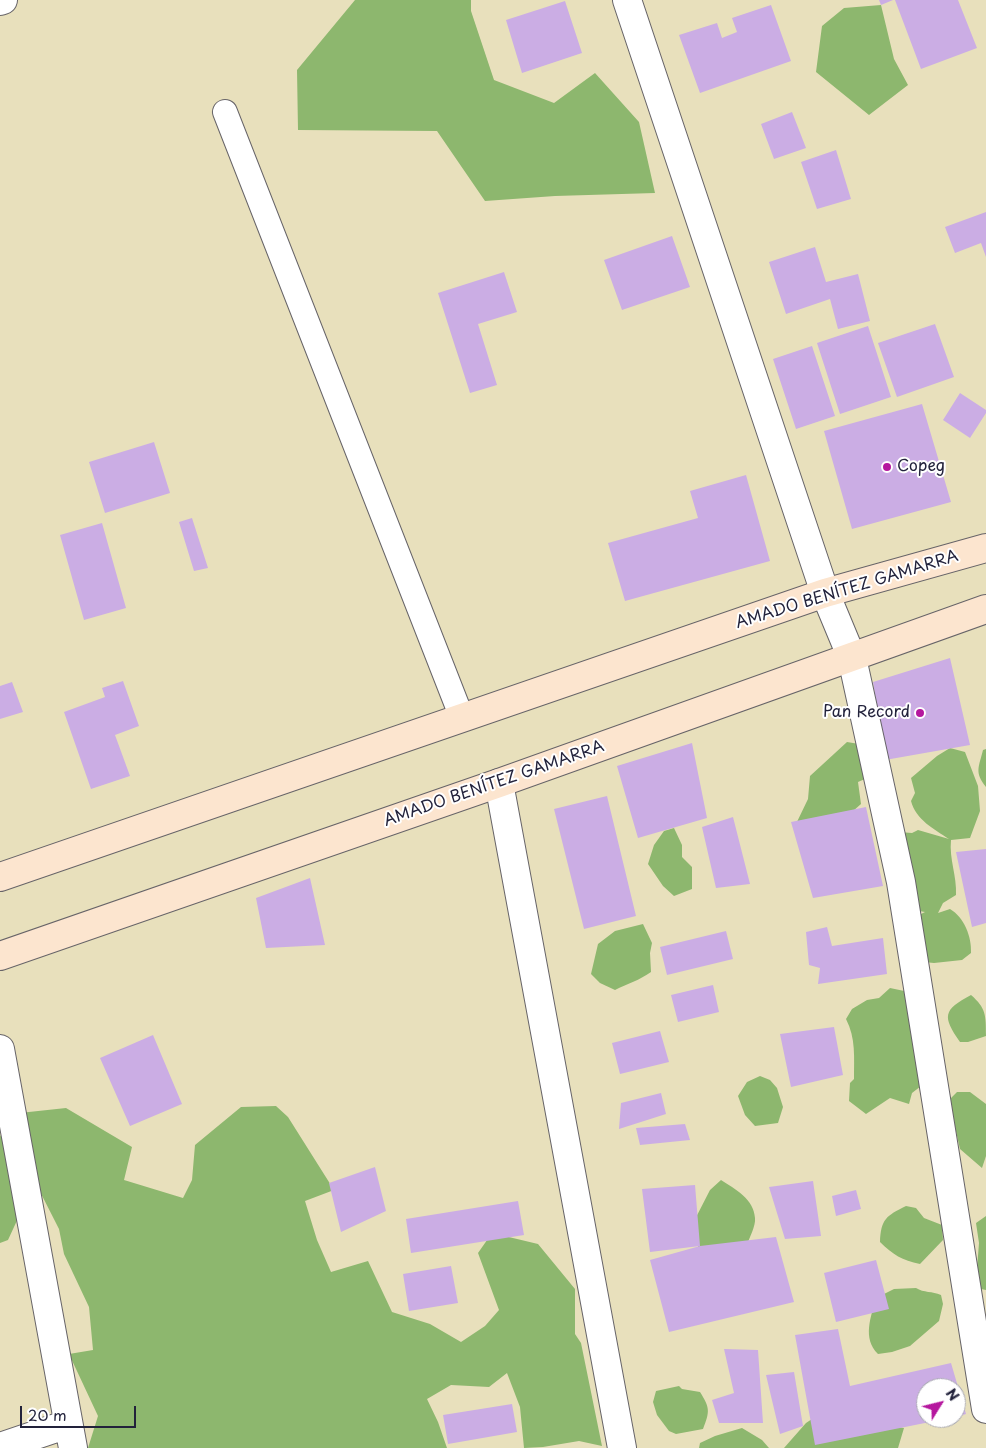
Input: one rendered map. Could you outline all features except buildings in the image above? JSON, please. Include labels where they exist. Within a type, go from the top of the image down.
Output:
[{"type":"main road","name":"AMADO BENÍTEZ GAMARRA","points":[[0,877],[825,593],[986,548]]},
{"type":"main road","name":"AMADO BENÍTEZ GAMARRA","points":[[0,956],[499,783],[986,610]]},
{"type":"street","points":[[627,0],[825,593],[852,658],[901,882],[986,1409]]},
{"type":"street","points":[[499,783],[622,1448]]},
{"type":"street","points":[[0,1049],[71,1436],[0,1447]]},
{"type":"lane","points":[[225,112],[462,718]]},
{"type":"green space","points":[[355,0],[471,0],[471,11],[494,80],[554,103],[595,73],[639,122],[655,193],[555,196],[485,201],[437,131],[298,130],[297,70]]},
{"type":"green space","points":[[881,5],[894,59],[908,85],[869,115],[816,72],[822,26],[844,8]]},
{"type":"green space","points":[[847,742],[877,747],[890,768],[858,782],[861,804],[844,819],[795,826],[808,799],[810,776]]},
{"type":"green space","points":[[950,748],[965,752],[978,786],[980,811],[970,838],[951,840],[956,895],[943,903],[938,913],[950,909],[959,917],[968,934],[971,953],[962,960],[934,963],[924,962],[915,917],[925,912],[919,911],[899,832],[912,833],[918,830],[949,839],[921,819],[913,808],[911,801],[915,793],[911,778],[937,756]]},
{"type":"green space","points":[[986,749],[986,787],[980,777],[979,765],[983,750]]},
{"type":"green space","points":[[674,828],[682,845],[682,857],[692,867],[692,889],[674,896],[663,886],[648,864],[654,845],[664,831]]},
{"type":"green space","points":[[643,924],[652,943],[650,953],[651,972],[615,990],[600,983],[591,974],[598,944],[615,931]]},
{"type":"green space","points":[[890,988],[909,992],[925,1083],[912,1093],[909,1104],[890,1098],[866,1114],[849,1101],[850,1083],[854,1079],[854,1056],[853,1041],[846,1019],[852,1009],[867,1000],[879,998]]},
{"type":"green space","points":[[971,995],[980,1004],[984,1012],[986,1036],[968,1042],[960,1042],[950,1026],[948,1014],[955,1005]]},
{"type":"green space","points":[[760,1076],[770,1080],[777,1088],[783,1107],[778,1123],[755,1126],[745,1115],[738,1096],[747,1082]]},
{"type":"green space","points":[[957,1092],[970,1092],[986,1104],[986,1156],[982,1168],[960,1149],[955,1127],[942,1107]]},
{"type":"green space","points":[[276,1106],[288,1117],[334,1190],[305,1201],[317,1240],[331,1272],[368,1261],[392,1312],[430,1324],[461,1342],[485,1326],[499,1310],[478,1253],[492,1233],[538,1244],[575,1289],[575,1334],[581,1343],[602,1446],[579,1441],[524,1448],[520,1407],[507,1373],[489,1387],[451,1385],[427,1399],[447,1448],[88,1448],[98,1416],[69,1354],[93,1350],[89,1307],[64,1254],[59,1229],[1,1115],[66,1108],[132,1147],[124,1180],[183,1198],[192,1180],[195,1145],[241,1107]]},
{"type":"green space","points":[[0,1135],[6,1145],[20,1214],[8,1240],[0,1243]]},
{"type":"green space","points":[[721,1180],[743,1195],[751,1205],[754,1211],[754,1225],[747,1245],[706,1257],[695,1242],[690,1229],[710,1190]]},
{"type":"green space","points":[[906,1206],[916,1208],[924,1218],[942,1225],[943,1240],[920,1264],[898,1256],[880,1242],[883,1223],[889,1216]]},
{"type":"green space","points":[[986,1216],[986,1290],[981,1289],[977,1269],[979,1243],[976,1223]]},
{"type":"green space","points":[[916,1288],[941,1295],[943,1304],[939,1321],[910,1346],[878,1354],[873,1348],[869,1334],[870,1320],[876,1298],[894,1289]]},
{"type":"green space","points":[[679,1386],[682,1389],[700,1392],[703,1397],[708,1410],[703,1429],[676,1434],[669,1431],[657,1415],[653,1402],[656,1391]]},
{"type":"green space","points":[[818,1415],[904,1428],[898,1448],[784,1448],[806,1423]]},
{"type":"green space","points":[[742,1428],[762,1440],[769,1448],[699,1448],[700,1443],[715,1436]]},
{"type":"place","name":"Copeg","points":[[887,467]]},
{"type":"place","name":"Pan Record","points":[[920,713]]}]
